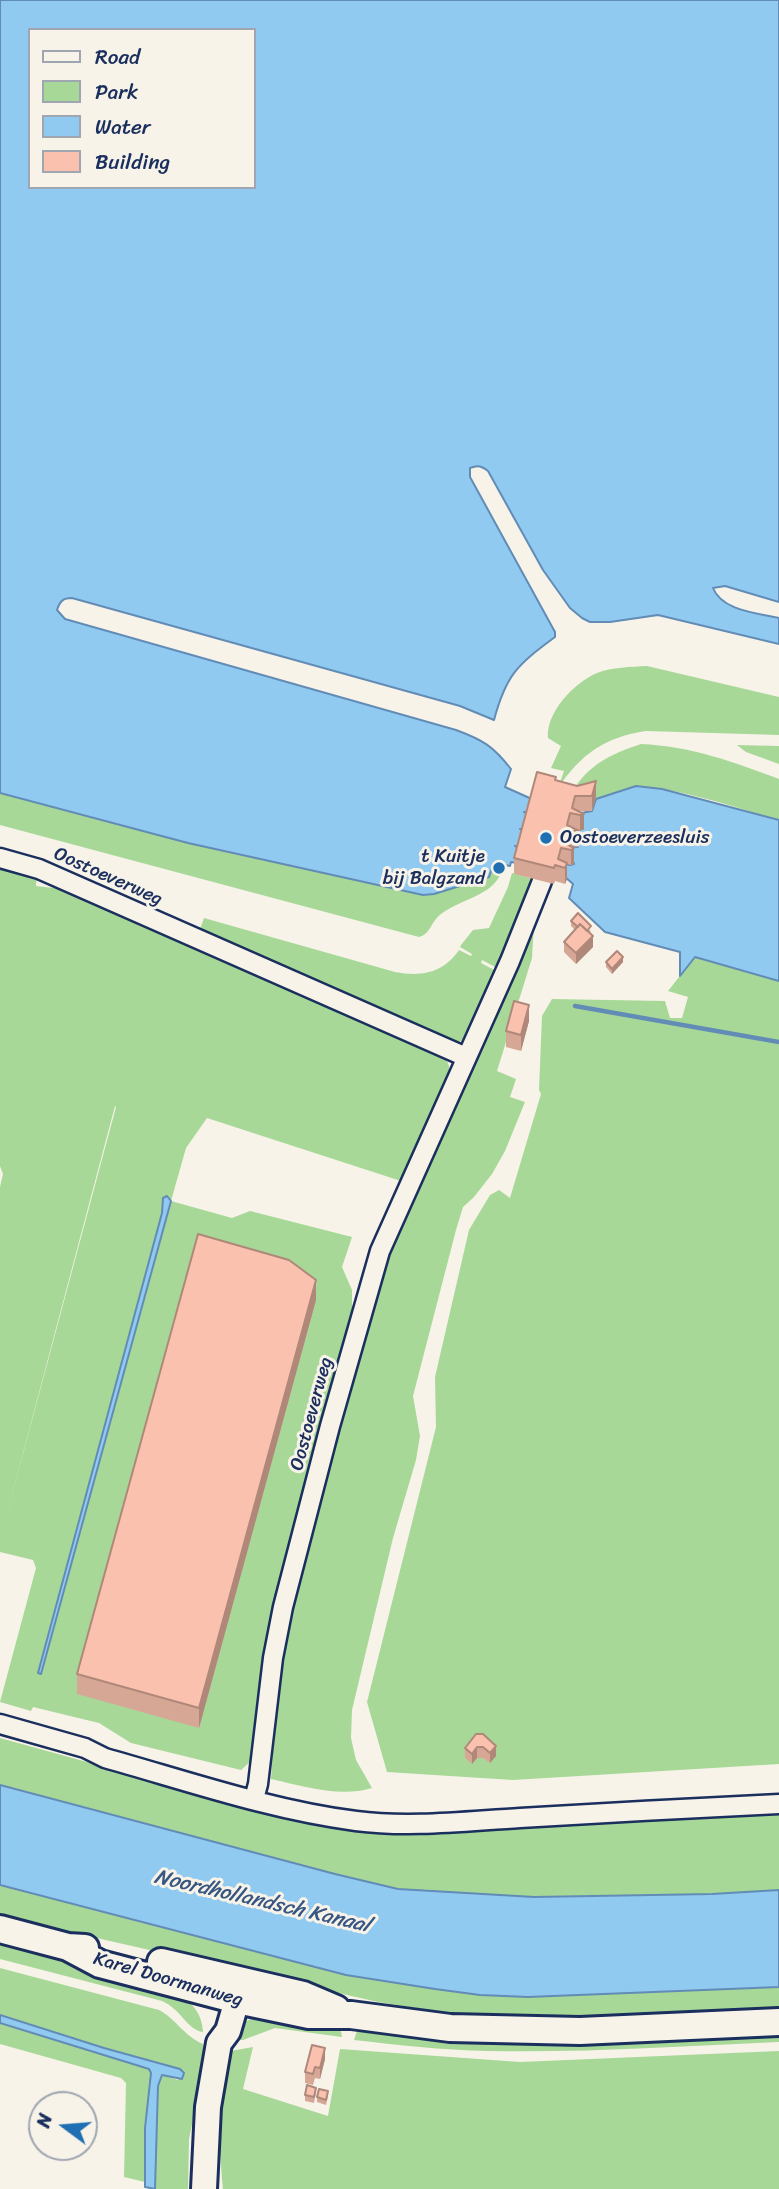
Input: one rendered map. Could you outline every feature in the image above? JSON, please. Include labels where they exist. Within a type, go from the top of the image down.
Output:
[{"type":"main road","name":"Karel Doormanweg","points":[[0,1929],[68,1947],[106,1949],[230,1992],[303,1995],[351,2015],[450,2028],[580,2031],[779,2022]]},
{"type":"street","name":"Oostoeverweg","points":[[0,858],[39,869],[466,1057]]},
{"type":"street","name":"Oostoeverweg","points":[[254,1799],[273,1658],[283,1607],[330,1426],[380,1251],[509,961],[541,881]]},
{"type":"street","points":[[0,1724],[85,1748],[105,1758],[254,1799],[313,1814],[358,1821],[415,1823],[779,1804]]},
{"type":"street","points":[[204,2189],[208,2107],[219,2043],[228,2031],[230,1992]]},
{"type":"green space","points":[[647,666],[779,697],[779,735],[646,731],[631,734],[595,749],[558,788],[564,771],[551,768],[561,746],[548,738],[552,718],[563,699],[579,684],[597,673],[615,668]]},
{"type":"green space","points":[[0,710],[489,877],[492,868],[497,869],[498,866],[493,865],[494,862],[504,865],[500,875],[487,890],[441,914],[426,933],[419,937],[0,825]]},
{"type":"green space","points":[[641,744],[694,751],[779,779],[779,820],[697,796],[651,788],[619,791],[592,811],[572,792],[593,767]]},
{"type":"green space","points":[[737,745],[779,746],[779,764],[746,752]]},
{"type":"green space","points":[[0,863],[37,873],[36,886],[72,890],[441,1053],[448,1062],[449,1081],[404,1182],[207,1118],[186,1148],[171,1201],[232,1218],[250,1211],[352,1237],[342,1267],[352,1290],[352,1309],[282,1569],[269,1634],[252,1760],[241,1770],[131,1743],[99,1723],[33,1707],[31,1711],[0,1702],[36,1568],[33,1560],[0,1552],[0,1187],[3,1174],[0,1166]],"holes":[[[115,1106],[116,1107],[5,1521]],[[169,1197],[171,1201],[40,1674],[38,1672],[162,1213],[163,1198]]]},
{"type":"green space","points":[[512,873],[536,880],[499,969],[482,960],[481,963],[498,972],[467,1038],[455,1044],[198,935],[204,918],[395,972],[431,972],[446,964],[459,950],[471,956],[472,954],[460,947],[473,930],[489,928]]},
{"type":"green space","points":[[534,923],[532,958],[497,1071],[516,1079],[510,1097],[525,1102],[505,1151],[492,1174],[463,1207],[456,1230],[413,1396],[420,1436],[416,1460],[393,1538],[352,1710],[351,1738],[356,1760],[372,1788],[334,1791],[271,1779],[278,1678],[291,1609],[340,1413],[389,1248]]},
{"type":"green space","points":[[695,957],[779,981],[779,1764],[513,1780],[387,1772],[367,1702],[436,1427],[435,1377],[469,1230],[490,1195],[499,1190],[510,1198],[541,1094],[542,1016],[552,999],[665,1001],[670,1018],[682,1018],[688,997],[668,991]]},
{"type":"green space","points":[[0,1738],[320,1823],[779,1812],[779,1890],[534,1897],[398,1889],[0,1785]]},
{"type":"green space","points":[[0,1885],[346,1975],[480,1995],[528,1997],[779,1987],[779,2011],[574,2019],[473,2015],[394,2005],[0,1916]]},
{"type":"green space","points":[[0,1943],[170,1989],[197,2011],[203,2032],[162,2001],[0,1959]]},
{"type":"green space","points":[[0,1968],[159,2010],[190,2037],[203,2044],[202,2075],[189,2139],[188,2189],[155,2189],[158,2086],[162,2075],[178,2080],[180,2069],[0,2015]]},
{"type":"green space","points":[[264,2014],[340,2027],[342,2037],[275,2028],[243,2040],[233,2040],[244,2022]]},
{"type":"green space","points":[[0,2023],[149,2069],[151,2073],[145,2128],[145,2182],[124,2177],[126,2083],[121,2078],[0,2044]]},
{"type":"green space","points":[[357,2031],[442,2041],[519,2045],[617,2043],[779,2033],[779,2042],[596,2050],[487,2051],[354,2040]]},
{"type":"green space","points":[[253,2047],[243,2089],[328,2116],[340,2049],[520,2062],[779,2051],[779,2189],[223,2189],[221,2120],[231,2051]]},
{"type":"water","points":[[0,0],[779,0],[779,602],[725,586],[713,588],[724,602],[732,606],[779,618],[779,644],[658,615],[610,622],[590,622],[582,618],[570,608],[543,570],[488,471],[475,466],[470,468],[470,477],[555,632],[555,637],[531,655],[515,672],[503,692],[494,720],[460,706],[72,598],[62,601],[57,610],[65,619],[456,730],[493,749],[511,769],[505,787],[534,800],[530,812],[524,812],[530,815],[526,830],[520,829],[525,832],[522,847],[515,846],[521,849],[517,863],[511,862],[510,866],[494,863],[489,877],[434,894],[423,895],[188,843],[0,793]]},
{"type":"water","points":[[636,786],[662,789],[779,820],[779,981],[695,957],[680,976],[680,952],[605,932],[569,898],[573,884],[564,876],[561,863],[574,864],[566,846],[578,847],[570,829],[583,829],[581,813],[592,811],[596,799]]},
{"type":"water","points":[[167,1196],[171,1201],[41,1674],[38,1673],[162,1213],[163,1198]]},
{"type":"water","name":"Noordhollandsch Kanaal","points":[[0,1785],[398,1889],[534,1897],[779,1890],[779,1987],[528,1997],[480,1995],[346,1975],[0,1885]]},
{"type":"water","points":[[0,2015],[180,2069],[184,2073],[182,2079],[162,2075],[158,2086],[155,2189],[145,2187],[145,2128],[151,2073],[149,2069],[0,2023]]},
{"type":"building","name":"Oostoeverzeesluis","points":[[537,772],[577,786],[596,781],[592,796],[575,796],[572,808],[584,814],[570,813],[567,825],[579,831],[566,831],[563,842],[574,848],[561,848],[558,859],[567,863],[565,868],[555,865],[554,868],[514,858]]},
{"type":"building","points":[[578,913],[591,926],[587,931],[580,924],[578,927],[571,921]]},
{"type":"building","points":[[580,924],[593,936],[576,953],[564,942]]},
{"type":"building","points":[[617,951],[623,957],[612,969],[606,962]]},
{"type":"building","points":[[514,1001],[529,1005],[521,1035],[506,1031]]},
{"type":"building","points":[[198,1234],[289,1260],[316,1280],[199,1708],[77,1674]]},
{"type":"building","points":[[476,1734],[483,1734],[496,1746],[490,1753],[483,1747],[477,1747],[472,1754],[465,1748]]},
{"type":"building","points":[[312,2045],[325,2048],[320,2068],[315,2067],[313,2074],[305,2072]]},
{"type":"building","points":[[307,2085],[316,2088],[314,2097],[305,2095]]},
{"type":"building","points":[[319,2089],[328,2091],[326,2100],[317,2097]]},
{"type":"waterway","points":[[575,1006],[779,1042]]},
{"type":"place","name":"Oostoeverzeesluis","points":[[546,838]]},
{"type":"place","name":"t Kuitje bij Balgzand","points":[[499,868]]}]
